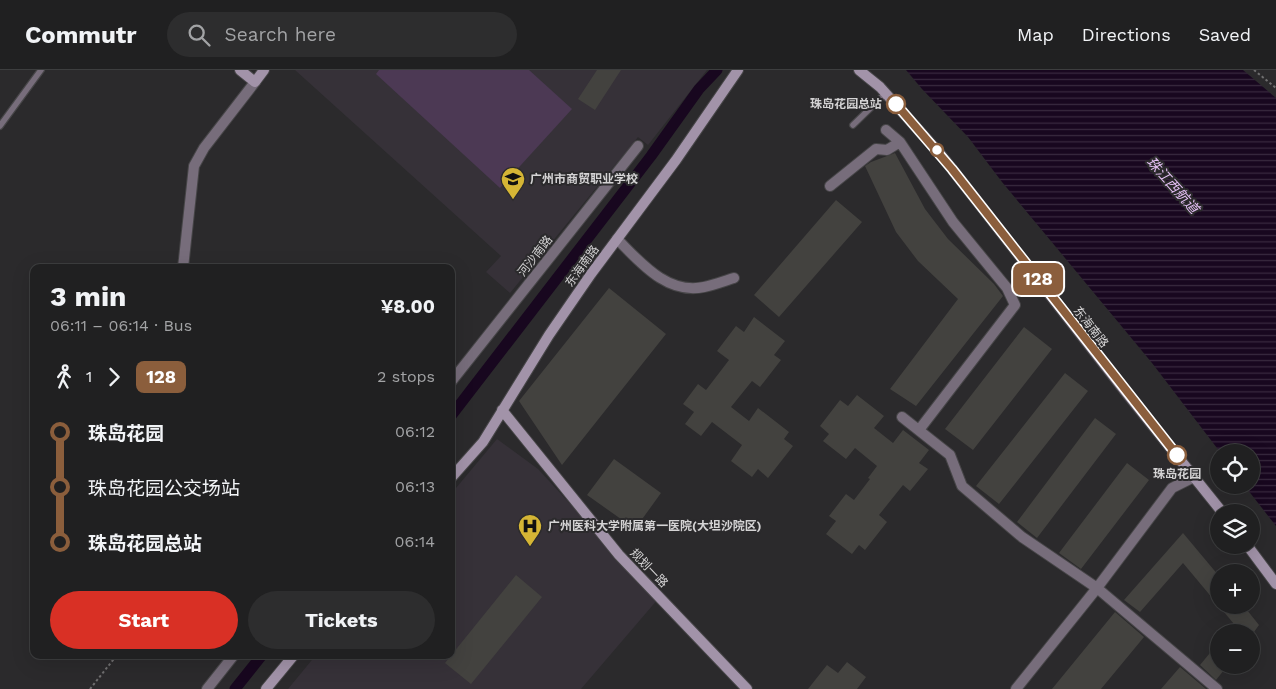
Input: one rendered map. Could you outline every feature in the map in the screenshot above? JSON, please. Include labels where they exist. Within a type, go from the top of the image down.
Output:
[{"type":"street","points":[[240,70],[255,82]]},
{"type":"street","points":[[183,264],[194,166],[204,148],[264,70]]},
{"type":"street","name":"东海南路","points":[[455,474],[483,442],[549,335],[681,153],[738,70]]},
{"type":"street","name":"东海南路","points":[[859,70],[886,93],[952,169],[1216,504]]},
{"type":"street","points":[[886,130],[900,142],[953,222],[1007,288],[1015,306],[919,430]]},
{"type":"street","points":[[830,186],[876,149],[887,150],[900,142]]},
{"type":"street","name":"河沙南路","points":[[455,377],[638,146]]},
{"type":"street","points":[[617,239],[650,272],[684,288],[703,288],[734,278]]},
{"type":"street","name":"规划一路","points":[[502,410],[620,555],[747,689]]},
{"type":"street","points":[[902,417],[950,454],[962,486],[1022,537],[1097,588],[1217,689]]},
{"type":"street","points":[[1016,689],[1097,588],[1172,488],[1194,477]]},
{"type":"street","points":[[1254,554],[1276,584]]},
{"type":"street","points":[[207,689],[231,659]]},
{"type":"street","points":[[266,689],[291,659]]},
{"type":"lane","points":[[0,126],[2,119],[41,70]]},
{"type":"lane","points":[[853,125],[886,93]]},
{"type":"path","points":[[1254,70],[1276,88]]},
{"type":"path","points":[[90,689],[114,659]]},
{"type":"shaded area","name":"广州市商贸职业学校","points":[[295,70],[707,70],[648,145],[638,137],[510,293],[486,272],[501,256]]},
{"type":"shaded area","points":[[379,70],[529,70],[572,109],[500,188],[376,74]]},
{"type":"shaded area","name":"广州医科大学附属第一医院(大坦沙院区)","points":[[497,439],[538,469],[658,599],[581,689],[288,689],[313,659],[455,659],[455,489]]},
{"type":"water","name":"珠江西航道","points":[[906,70],[1243,70],[1276,98],[1276,526],[1251,494],[1260,494],[1260,444],[1214,444],[1152,363],[1002,182],[968,137]]},
{"type":"building","points":[[597,70],[621,70],[595,110],[578,99]]},
{"type":"building","points":[[895,153],[925,209],[948,239],[994,284],[1003,296],[916,406],[890,389],[958,299],[918,261],[896,232],[865,166]]},
{"type":"building","points":[[836,200],[862,222],[779,317],[754,295]]},
{"type":"building","points":[[609,288],[666,334],[562,465],[519,401]]},
{"type":"building","points":[[754,317],[785,341],[774,355],[781,360],[760,387],[752,381],[731,407],[749,421],[758,408],[789,432],[784,439],[793,446],[768,478],[758,469],[752,477],[731,461],[742,445],[712,422],[701,436],[685,424],[694,412],[683,404],[698,384],[706,390],[729,360],[717,351],[736,326],[744,332]]},
{"type":"building","points":[[1024,327],[1052,349],[973,450],[945,429]]},
{"type":"building","points":[[1065,373],[1088,391],[999,504],[976,486]]},
{"type":"building","points":[[857,395],[884,416],[874,428],[893,443],[903,430],[929,450],[919,463],[928,469],[910,491],[903,485],[879,515],[887,522],[865,550],[859,545],[852,554],[826,534],[836,521],[829,516],[846,494],[854,500],[877,466],[855,448],[846,459],[823,441],[829,434],[820,426],[840,400],[848,406]]},
{"type":"building","points":[[1095,418],[1116,434],[1037,538],[1017,522]]},
{"type":"building","points":[[614,459],[661,493],[635,529],[587,495]]},
{"type":"building","points":[[1127,463],[1149,480],[1081,569],[1059,553]]},
{"type":"building","points":[[1183,533],[1210,565],[1210,595],[1183,563],[1140,612],[1124,600]]},
{"type":"building","points":[[516,575],[542,597],[471,684],[445,663],[448,659],[455,659],[455,651]]},
{"type":"building","points":[[1115,612],[1144,637],[1101,689],[1052,689]]},
{"type":"building","points":[[1226,614],[1250,614],[1258,624],[1234,624]]},
{"type":"building","points":[[1210,653],[1210,674],[1221,674],[1216,680],[1200,665]]},
{"type":"building","points":[[847,662],[866,677],[857,689],[808,689],[827,665],[838,673]]},
{"type":"building","points":[[1180,667],[1206,689],[1161,689]]},
{"type":"waterway","points":[[455,411],[651,156],[699,89],[717,70]]},
{"type":"waterway","points":[[235,689],[259,659]]},
{"type":"bus line","name":"128","points":[[896,104],[952,169],[1177,455]]},
{"type":"place","name":"珠岛花园总站","points":[[896,104]]},
{"type":"place","name":"广州市商贸职业学校","points":[[513,200]]},
{"type":"place","name":"珠岛花园","points":[[1177,455]]},
{"type":"place","name":"广州医科大学附属第一医院(大坦沙院区)","points":[[530,547]]}]
